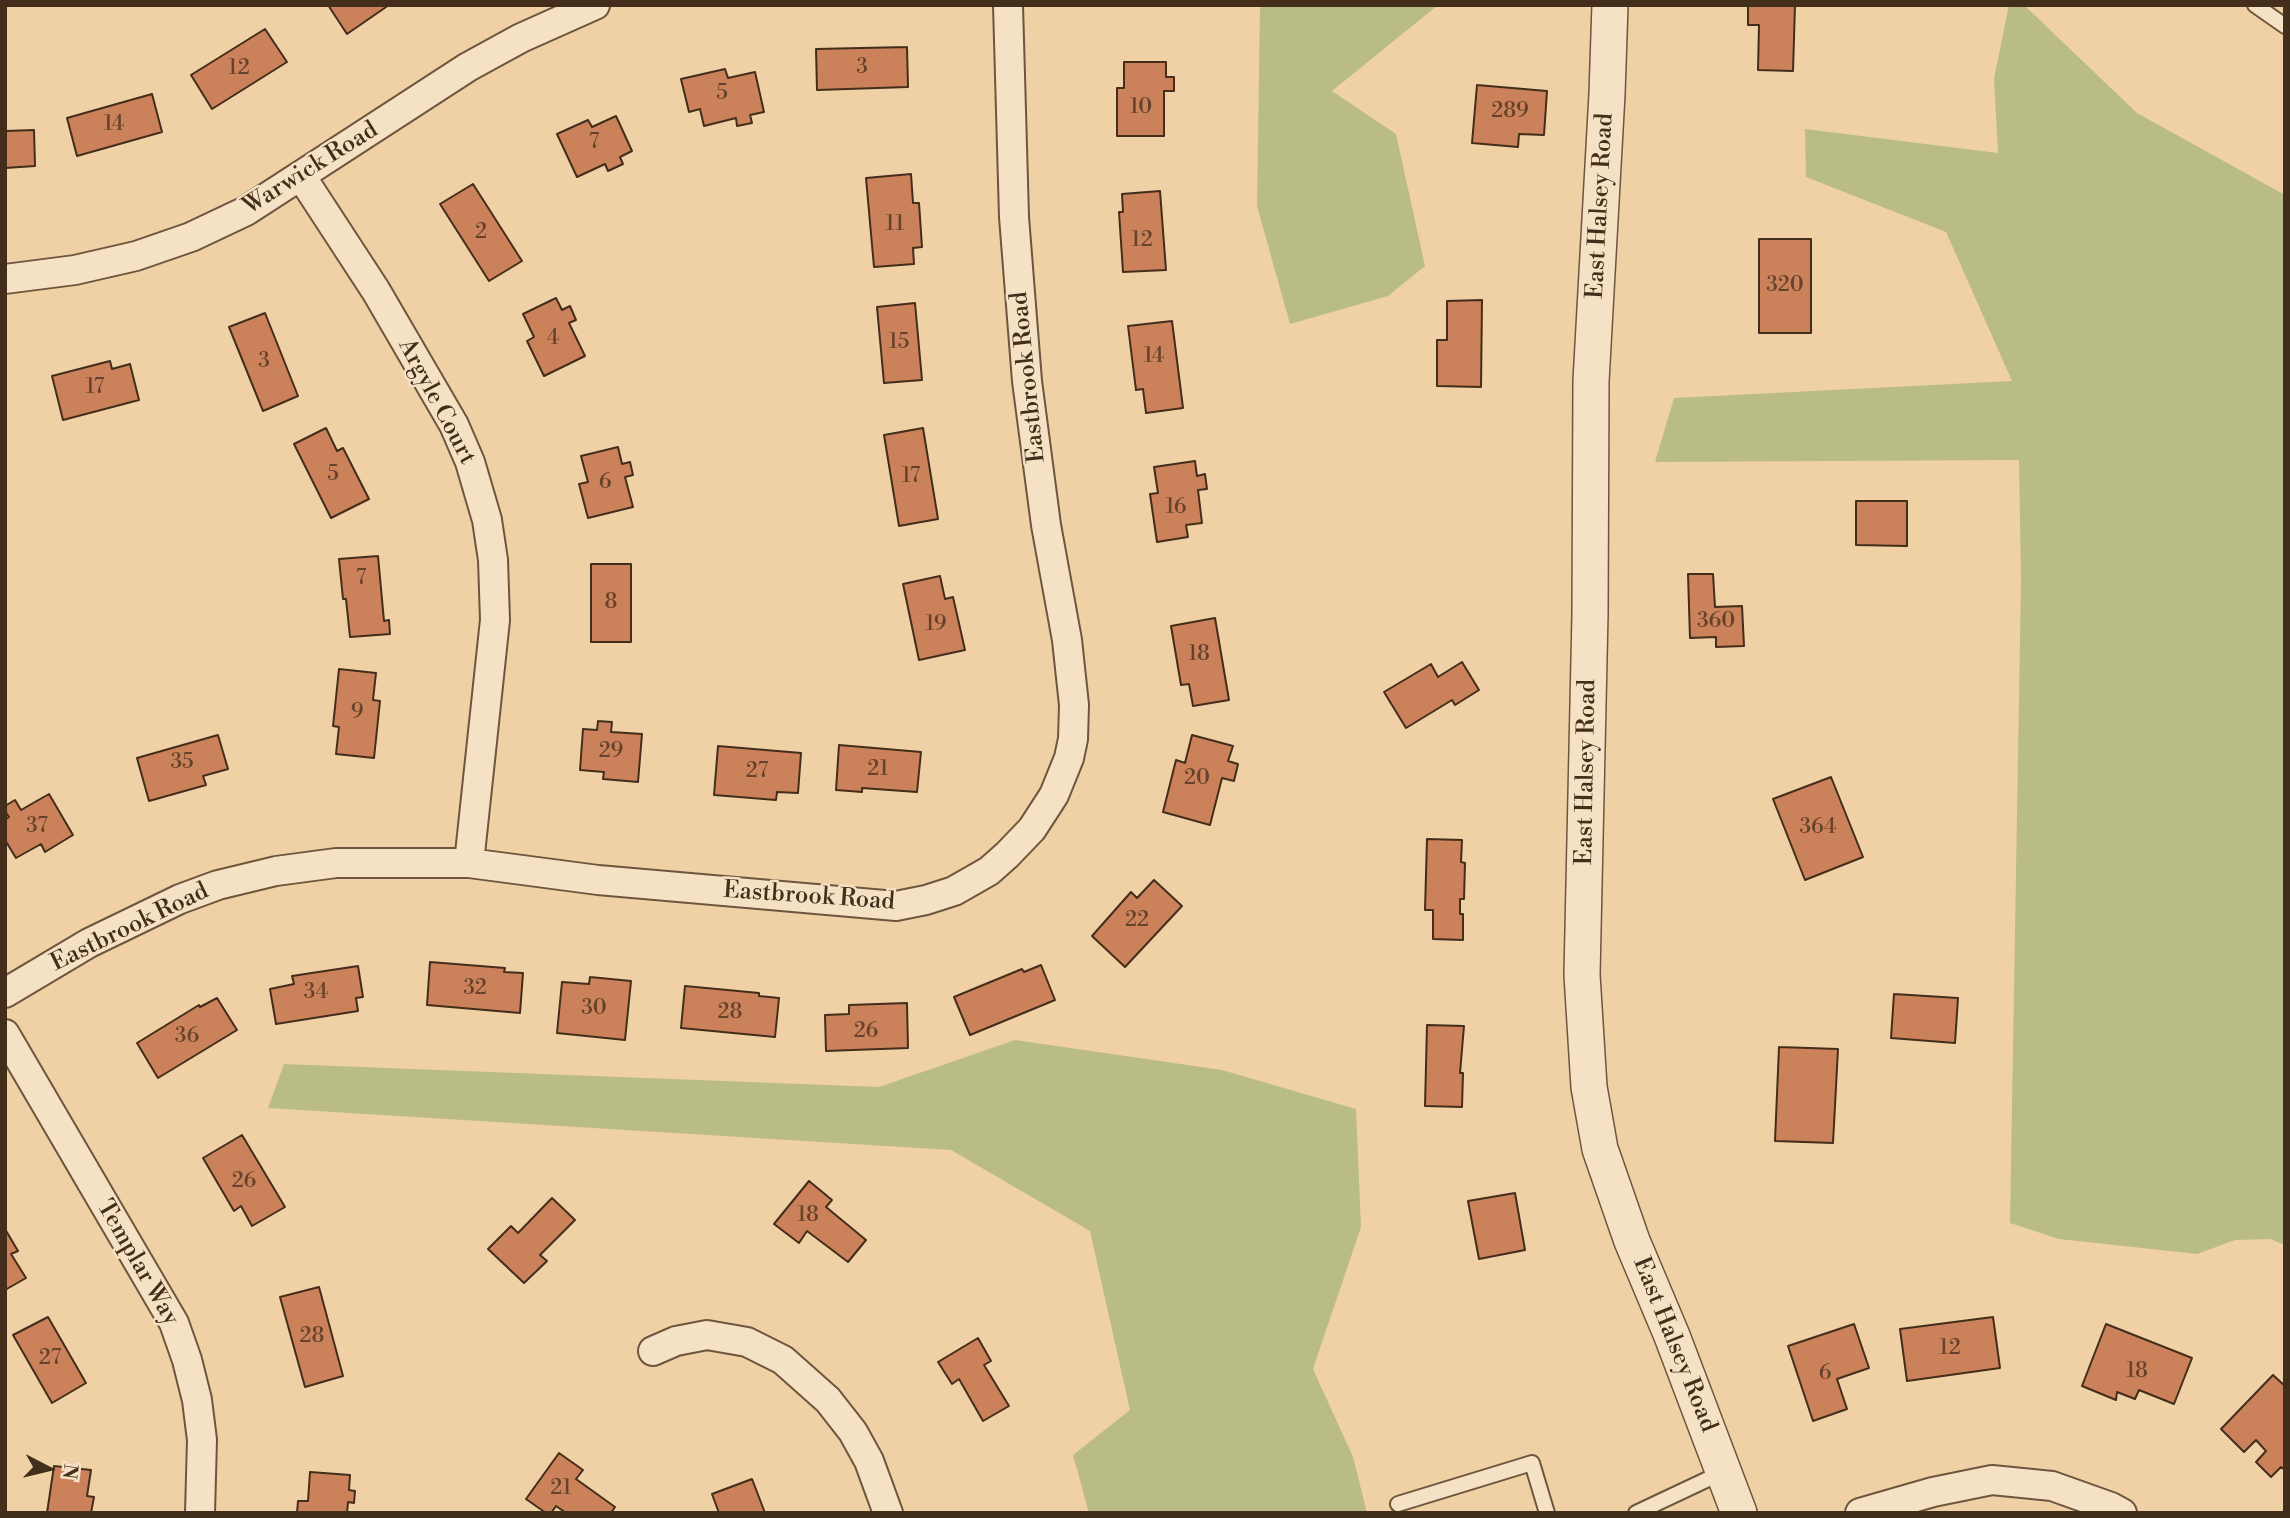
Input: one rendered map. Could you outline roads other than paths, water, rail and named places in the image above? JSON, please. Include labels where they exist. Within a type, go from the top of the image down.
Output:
[{"type":"street","name":"Warwick Road","points":[[5,279],[87,267],[136,256],[191,237],[246,211],[468,67],[521,38],[595,5]]},
{"type":"street","name":"Eastbrook Road","points":[[5,993],[89,943],[180,900],[218,885],[276,871],[336,863],[469,863],[598,880],[896,906],[954,891],[989,871],[1007,855],[1032,829],[1054,795],[1071,748],[1074,705],[1067,640],[1045,525],[1027,381],[1014,218],[1008,5]]},
{"type":"street","name":"East Halsey Road","points":[[1610,5],[1591,381],[1590,614],[1582,975],[1589,1087],[1600,1149],[1624,1218],[1725,1471],[1739,1513]]},
{"type":"street","name":"Argyle Court","points":[[301,176],[376,292],[454,425],[470,462],[487,520],[493,559],[495,620],[469,863]]},
{"type":"street","name":"Templar Way","points":[[5,1034],[174,1323],[197,1400],[202,1440],[200,1513]]},
{"type":"street","points":[[653,1351],[676,1341],[708,1335],[747,1342],[783,1360],[828,1400],[853,1432],[869,1461],[888,1513]]},
{"type":"street","points":[[1860,1513],[1933,1492],[1992,1480],[2052,1486],[2122,1513]]},
{"type":"lane","points":[[2255,5],[2285,26]]},
{"type":"lane","points":[[1398,1504],[1532,1463],[1547,1513]]},
{"type":"lane","points":[[1636,1513],[1725,1471]]}]
